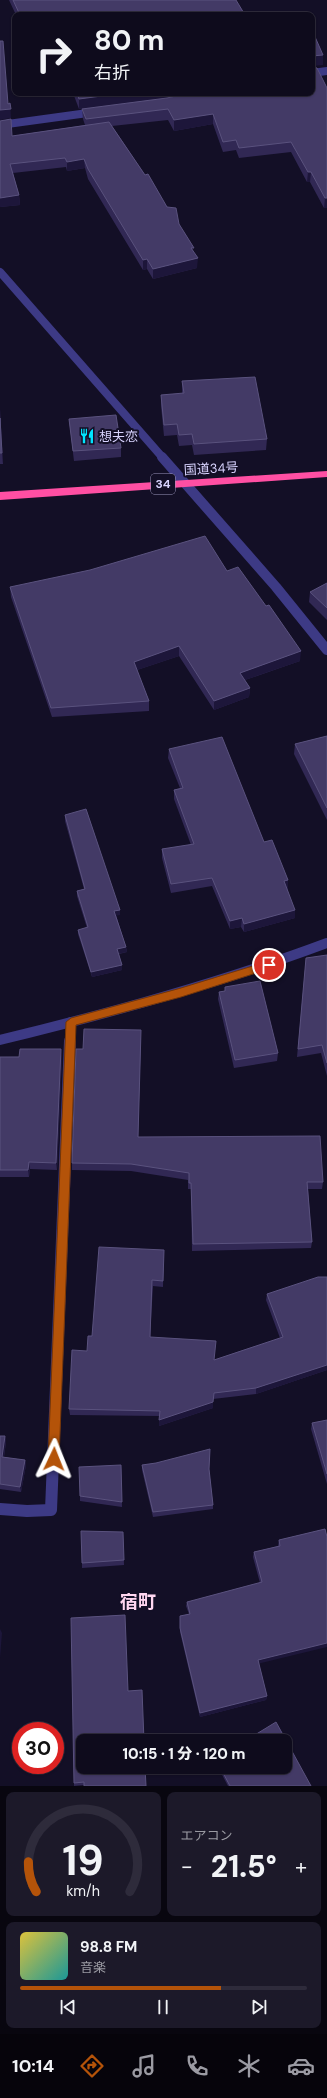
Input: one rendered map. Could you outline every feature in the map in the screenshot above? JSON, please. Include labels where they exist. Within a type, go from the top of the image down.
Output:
[{"type":"highway","name":"国道34号","points":[[0,496],[327,474]]},
{"type":"street","points":[[315,73],[327,71]]},
{"type":"street","points":[[0,125],[107,111]]},
{"type":"street","points":[[0,272],[276,587],[327,650]]},
{"type":"street","points":[[0,1040],[181,992],[269,965],[327,943]]},
{"type":"street","points":[[0,1509],[27,1511],[51,1510],[71,1022]]},
{"type":"building","points":[[13,0],[236,0],[243,12],[19,12]]},
{"type":"building","points":[[315,37],[323,55],[315,56]]},
{"type":"building","points":[[0,41],[3,41],[8,104],[10,103],[11,109],[0,110]]},
{"type":"building","points":[[315,68],[317,68],[327,88],[327,198],[325,198],[311,172],[308,172],[291,142],[239,148],[236,140],[223,142],[213,114],[174,120],[168,109],[86,119],[82,109],[176,96],[315,96]]},
{"type":"building","points":[[78,96],[102,96],[79,99]]},
{"type":"building","points":[[11,119],[12,136],[109,122],[145,175],[148,174],[167,207],[176,208],[179,224],[194,248],[191,248],[198,258],[153,269],[147,259],[143,260],[88,169],[84,159],[67,162],[65,158],[10,164],[19,195],[0,198],[0,121]]},
{"type":"building","points":[[255,377],[267,439],[194,444],[192,434],[179,435],[177,424],[164,425],[161,395],[184,393],[182,381]]},
{"type":"building","points":[[116,415],[121,448],[73,451],[69,419]]},
{"type":"building","points":[[0,418],[2,453],[0,453]]},
{"type":"building","points":[[205,536],[227,571],[238,567],[266,606],[269,605],[301,651],[240,673],[250,688],[214,701],[179,646],[134,662],[149,701],[51,708],[10,587],[90,570]]},
{"type":"building","points":[[327,583],[327,608],[310,592]]},
{"type":"building","points":[[327,736],[327,808],[295,744]]},
{"type":"building","points":[[222,737],[264,842],[272,840],[288,880],[284,881],[295,910],[244,924],[242,918],[230,921],[212,878],[171,884],[162,849],[194,844],[174,790],[183,788],[169,749]]},
{"type":"building","points":[[86,809],[120,910],[114,911],[126,947],[117,949],[122,965],[91,972],[78,930],[88,927],[77,891],[85,889],[65,815]]},
{"type":"building","points":[[327,955],[327,1063],[322,1045],[298,1049],[306,958]]},
{"type":"building","points":[[260,981],[278,1053],[235,1060],[219,992],[225,991],[225,987]]},
{"type":"building","points":[[84,1029],[141,1030],[138,1137],[320,1136],[323,1182],[307,1182],[312,1242],[193,1244],[191,1183],[189,1183],[189,1173],[131,1164],[72,1163],[76,1049],[83,1049]]},
{"type":"building","points":[[20,1049],[61,1049],[56,1163],[29,1162],[28,1170],[0,1170],[0,1057],[19,1057]]},
{"type":"building","points":[[99,1247],[164,1250],[163,1281],[152,1280],[150,1337],[216,1341],[214,1360],[283,1337],[267,1294],[318,1277],[327,1277],[327,1365],[256,1388],[214,1393],[213,1402],[159,1420],[160,1411],[69,1409],[72,1350],[87,1351],[88,1336],[92,1336]]},
{"type":"building","points":[[327,1420],[327,1474],[312,1423]]},
{"type":"building","points":[[0,1436],[5,1436],[2,1457],[25,1460],[20,1487],[0,1484]]},
{"type":"building","points":[[210,1449],[209,1469],[213,1505],[153,1512],[142,1465],[156,1463]]},
{"type":"building","points":[[121,1465],[122,1502],[80,1496],[79,1467]]},
{"type":"building","points":[[325,1529],[327,1537],[327,1643],[258,1660],[267,1696],[200,1713],[180,1628],[180,1616],[190,1614],[187,1602],[262,1582],[254,1552],[280,1546],[279,1540]]},
{"type":"building","points":[[81,1531],[123,1532],[124,1560],[82,1563]]},
{"type":"building","points":[[125,1615],[128,1691],[142,1690],[144,1734],[76,1734],[76,1774],[145,1774],[146,1786],[84,1786],[84,1782],[74,1783],[71,1618]]},
{"type":"building","points":[[276,1722],[283,1734],[256,1734]]},
{"type":"building","points":[[292,1751],[311,1786],[230,1786],[224,1774],[292,1774]]},
{"type":"place","name":"想夫恋","points":[[87,436]]},
{"type":"district","name":"宿町","points":[[138,1602]]},
{"type":"route","points":[[54,1459],[71,1022],[181,992],[269,965]]}]
